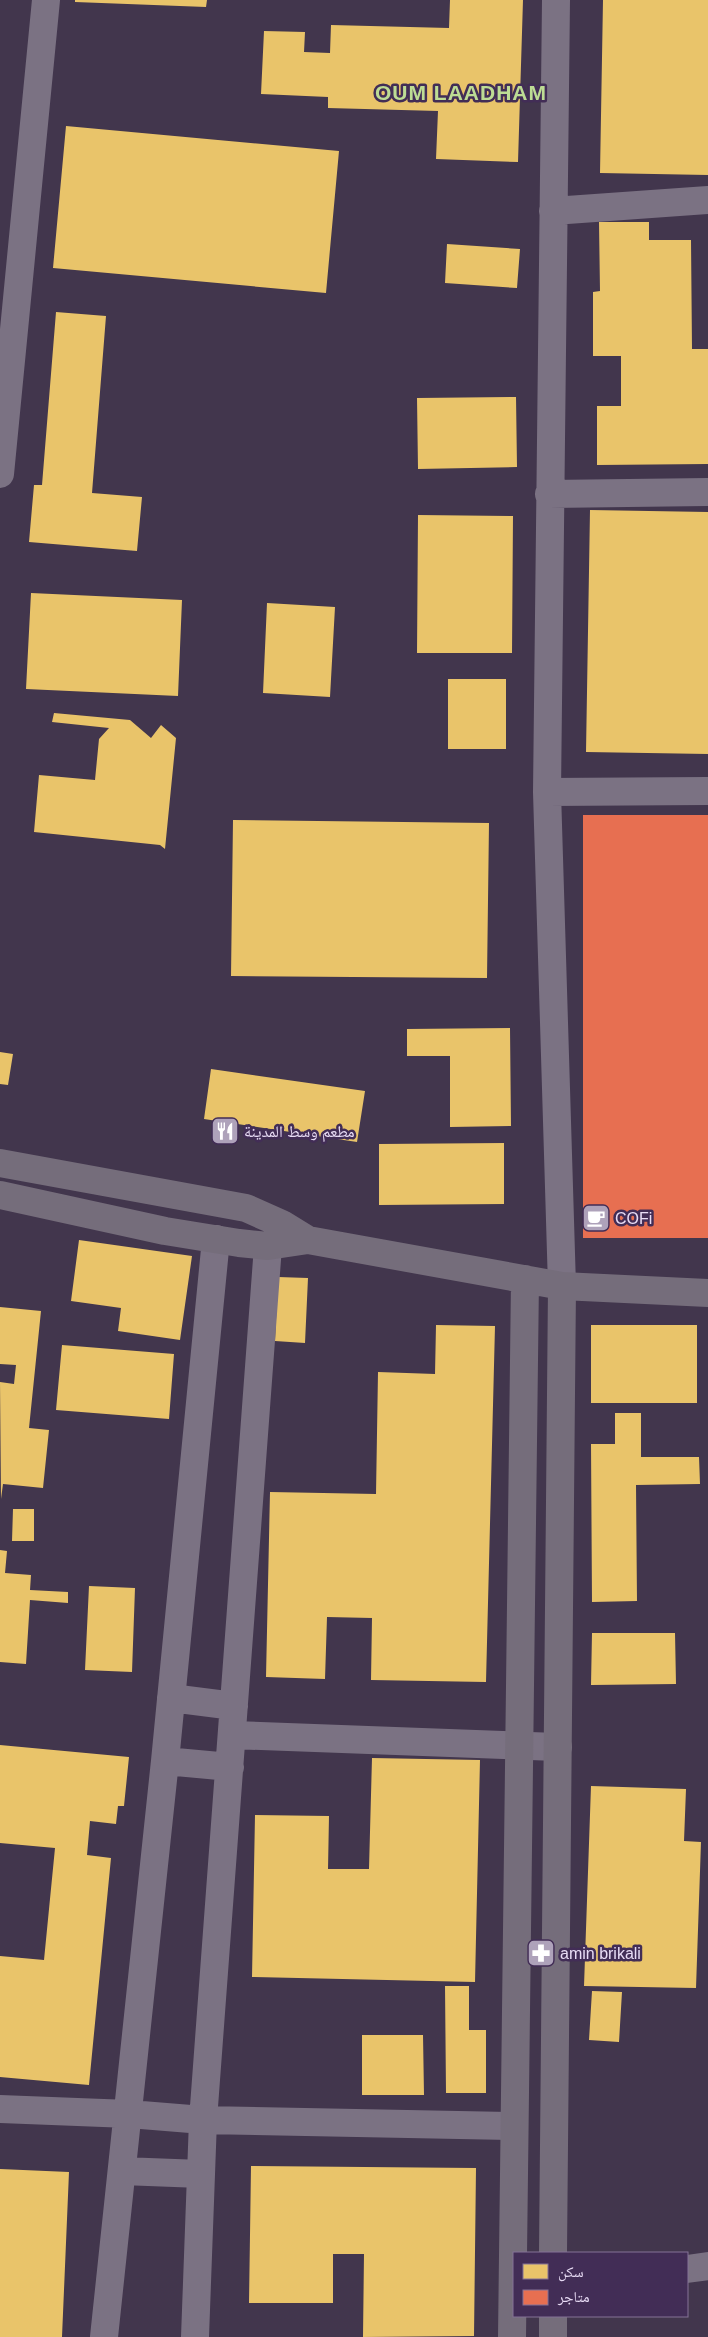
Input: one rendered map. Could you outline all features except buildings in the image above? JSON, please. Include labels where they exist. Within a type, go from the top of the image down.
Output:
[{"type":"main road","points":[[0,1163],[246,1208],[282,1224],[308,1240]]},
{"type":"main road","points":[[0,1196],[216,1240],[268,1246],[308,1240],[562,1286],[708,1293]]},
{"type":"main road","points":[[513,2252],[525,1279]]},
{"type":"main road","points":[[553,2252],[562,1286]]},
{"type":"main road","points":[[512,2337],[513,2288]]},
{"type":"main road","points":[[553,2317],[553,2337]]},
{"type":"street","points":[[0,474],[46,0]]},
{"type":"street","points":[[556,0],[547,792],[562,1286]]},
{"type":"street","points":[[553,211],[708,200]]},
{"type":"street","points":[[549,494],[708,492]]},
{"type":"street","points":[[547,792],[708,791]]},
{"type":"street","points":[[104,2337],[129,2114],[216,1240]]},
{"type":"street","points":[[195,2337],[203,2120],[268,1246]]},
{"type":"street","points":[[171,1698],[234,1706]]},
{"type":"street","points":[[232,1735],[558,1747]]},
{"type":"street","points":[[165,1761],[230,1767]]},
{"type":"street","points":[[0,2109],[129,2114],[203,2120],[514,2126]]},
{"type":"street","points":[[122,2171],[201,2174]]},
{"type":"street","points":[[688,2269],[708,2266]]},
{"type":"place","name":"مطعم وسط المدينة","points":[[225,1131]]},
{"type":"place","name":"COFi","points":[[596,1218]]},
{"type":"place","name":"amin brikali","points":[[541,1953]]},
{"type":"district","name":"OUM LAADHAM","points":[[461,92]]}]
